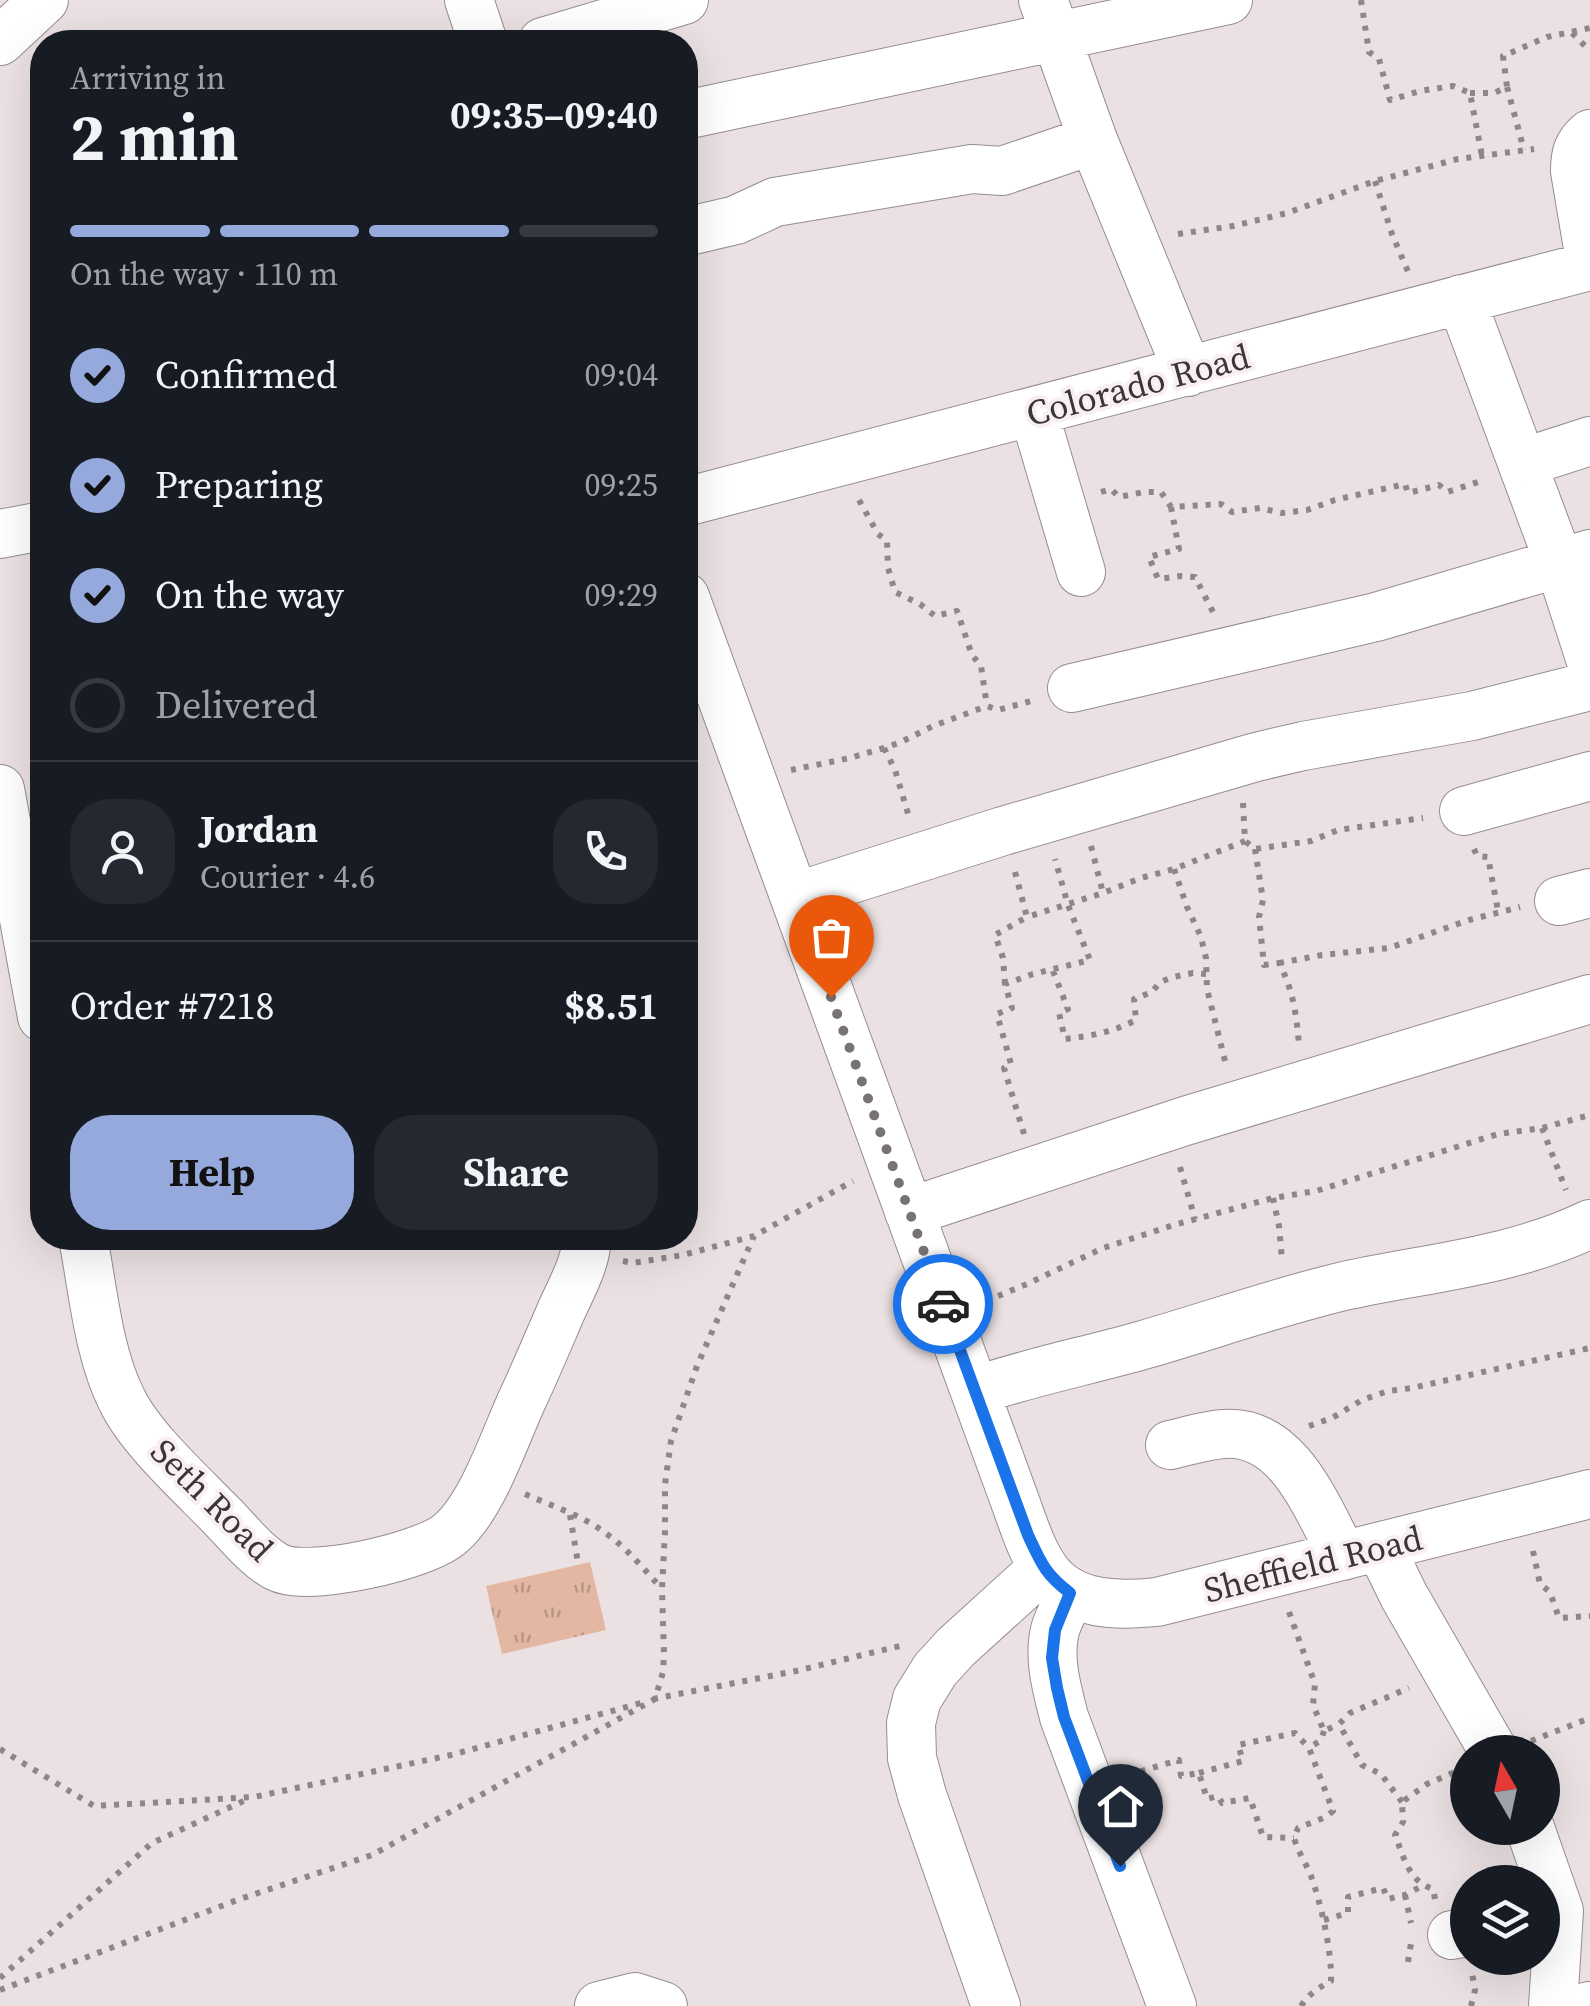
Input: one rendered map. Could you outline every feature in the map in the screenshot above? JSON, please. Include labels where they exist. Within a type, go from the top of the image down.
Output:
[{"type":"street","points":[[0,41],[44,0]]},
{"type":"street","points":[[469,0],[479,30]]},
{"type":"street","points":[[583,30],[684,0]]},
{"type":"street","points":[[698,112],[1049,18],[1228,0]]},
{"type":"street","points":[[1049,18],[1188,372]]},
{"type":"street","points":[[1585,138],[1575,157],[1590,263]]},
{"type":"street","points":[[698,229],[736,220],[774,202],[972,169],[1002,171],[1094,140]]},
{"type":"street","name":"Colorado Road","points":[[698,499],[1590,263]]},
{"type":"street","points":[[1442,304],[1574,558],[1590,658]]},
{"type":"street","points":[[1034,412],[1081,572]]},
{"type":"street","points":[[1522,463],[1590,441]]},
{"type":"street","points":[[0,534],[30,528]]},
{"type":"street","points":[[1072,688],[1376,616],[1574,558]]},
{"type":"street","points":[[698,633],[1028,1535],[1057,1580],[1052,1658],[1064,1717],[1172,2006]]},
{"type":"street","points":[[795,897],[1238,762],[1303,746],[1472,716],[1590,686]]},
{"type":"street","points":[[1464,810],[1590,776]]},
{"type":"street","points":[[0,788],[30,952]]},
{"type":"street","points":[[909,1212],[1166,1128],[1590,999]]},
{"type":"street","points":[[975,1391],[1337,1288],[1518,1251],[1588,1226]]},
{"type":"street","name":"Seth Road","points":[[86,1250],[112,1378],[123,1403],[174,1467],[258,1553],[278,1568],[296,1573],[340,1570],[428,1548],[450,1535],[476,1500],[586,1250]]},
{"type":"street","points":[[1170,1445],[1227,1434],[1248,1436],[1283,1456],[1361,1551],[1447,1672],[1501,1735]]},
{"type":"street","name":"Sheffield Road","points":[[1057,1580],[1108,1604],[1157,1602],[1590,1494]]},
{"type":"street","points":[[996,2006],[922,1795],[912,1758],[910,1723],[918,1699],[935,1670],[956,1647],[1057,1580]]},
{"type":"street","points":[[1554,2006],[1556,1975]]},
{"type":"street","points":[[599,2006],[634,1997],[663,2006]]},
{"type":"path","points":[[1361,0],[1369,52],[1379,58],[1390,100],[1453,86],[1470,93],[1494,93],[1507,87]]},
{"type":"path","points":[[1524,150],[1507,87],[1504,56],[1547,37],[1590,28]]},
{"type":"path","points":[[1571,32],[1590,50]]},
{"type":"path","points":[[1470,93],[1482,156]]},
{"type":"path","points":[[1131,235],[1178,234],[1232,226],[1458,159],[1585,138]]},
{"type":"path","points":[[1375,181],[1392,234],[1442,304]]},
{"type":"path","points":[[840,462],[878,534],[888,541],[888,568],[894,592],[935,616],[956,612],[972,655],[981,666],[987,706]]},
{"type":"path","points":[[1171,507],[1221,504],[1232,512],[1260,508],[1282,512],[1308,510],[1404,484],[1408,493],[1439,485],[1447,492],[1522,463]]},
{"type":"path","points":[[1061,505],[1111,489],[1120,497],[1161,492],[1171,507],[1179,549],[1149,557],[1152,572],[1158,579],[1195,578],[1214,615],[1226,652]]},
{"type":"path","points":[[750,775],[800,770],[884,748],[987,706],[998,710],[1072,688]]},
{"type":"path","points":[[884,748],[907,805],[920,856]]},
{"type":"path","points":[[1238,762],[1246,841],[1254,849],[1263,900],[1259,917],[1264,965],[1388,948],[1498,911],[1537,907],[1575,897]]},
{"type":"path","points":[[1254,849],[1311,841],[1338,830],[1391,825],[1464,810],[1464,826],[1477,856],[1488,856],[1498,911]]},
{"type":"path","points":[[1005,984],[1090,960],[1068,905],[1023,825]]},
{"type":"path","points":[[1023,825],[1027,918]]},
{"type":"path","points":[[1024,1174],[1022,1124],[1004,1068],[1011,1064],[997,1014],[1012,1008],[995,935],[1027,918],[1246,841]]},
{"type":"path","points":[[1174,869],[1201,937],[1214,1022],[1235,1107]]},
{"type":"path","points":[[1279,963],[1294,1000],[1299,1045],[1314,1084]]},
{"type":"path","points":[[1053,971],[1068,1009],[1058,1013],[1065,1038],[1124,1027],[1136,1020],[1134,999],[1152,992],[1160,982],[1193,973],[1206,974]]},
{"type":"path","points":[[947,1316],[1028,1284],[1102,1248],[1272,1198],[1316,1191],[1498,1134],[1542,1128],[1590,1115]]},
{"type":"path","points":[[1166,1128],[1195,1219]]},
{"type":"path","points":[[1542,1128],[1563,1185],[1588,1226]]},
{"type":"path","points":[[604,1250],[633,1263],[754,1236],[860,1177]]},
{"type":"path","points":[[1272,1198],[1284,1270],[1295,1300]]},
{"type":"path","points":[[0,1990],[240,1900],[372,1856],[656,1699],[663,1672],[665,1484],[671,1441],[697,1366],[754,1236]]},
{"type":"path","points":[[1266,1444],[1288,1438],[1388,1391],[1590,1348]]},
{"type":"path","points":[[516,1490],[603,1531],[633,1555],[662,1589]]},
{"type":"path","points":[[1521,1511],[1540,1584],[1550,1592],[1558,1618],[1590,1616]]},
{"type":"path","points":[[570,1514],[578,1563]]},
{"type":"path","points":[[1279,1572],[1295,1634],[1315,1684],[1313,1704],[1324,1731],[1321,1740],[1308,1748]]},
{"type":"path","points":[[0,1750],[94,1806],[254,1797],[452,1756],[656,1699],[796,1672],[906,1645],[956,1647]]},
{"type":"path","points":[[1324,1731],[1350,1714],[1447,1672]]},
{"type":"path","points":[[1544,1735],[1590,1718]]},
{"type":"path","points":[[1340,1724],[1362,1764],[1382,1774],[1402,1802],[1403,1822],[1396,1836],[1406,1864]]},
{"type":"path","points":[[1094,1796],[1130,1783],[1128,1775],[1169,1762],[1178,1760],[1181,1776],[1242,1761],[1238,1745],[1294,1733],[1308,1748],[1332,1812],[1298,1828],[1294,1838],[1310,1873],[1324,1920],[1331,1968],[1331,1981],[1306,1997],[1301,2006]]},
{"type":"path","points":[[1198,1772],[1207,1799],[1218,1796],[1222,1803],[1250,1798],[1262,1837],[1294,1838]]},
{"type":"path","points":[[1402,1802],[1427,1784],[1450,1774]]},
{"type":"path","points":[[0,1978],[152,1843],[254,1797]]},
{"type":"path","points":[[1324,1920],[1348,1912],[1348,1897],[1383,1888],[1388,1899],[1422,1886]]},
{"type":"path","points":[[1405,1895],[1450,1937]]},
{"type":"path","points":[[1471,2006],[1475,1990],[1472,1975]]},
{"type":"green space","points":[[590,1562],[606,1630],[502,1654],[486,1586]]},
{"type":"way so far","points":[[831,997],[943,1304]]},
{"type":"route","points":[[943,1304],[1028,1535],[1043,1568],[1070,1593],[1055,1630],[1052,1658],[1057,1688],[1064,1717],[1120,1866]]}]
